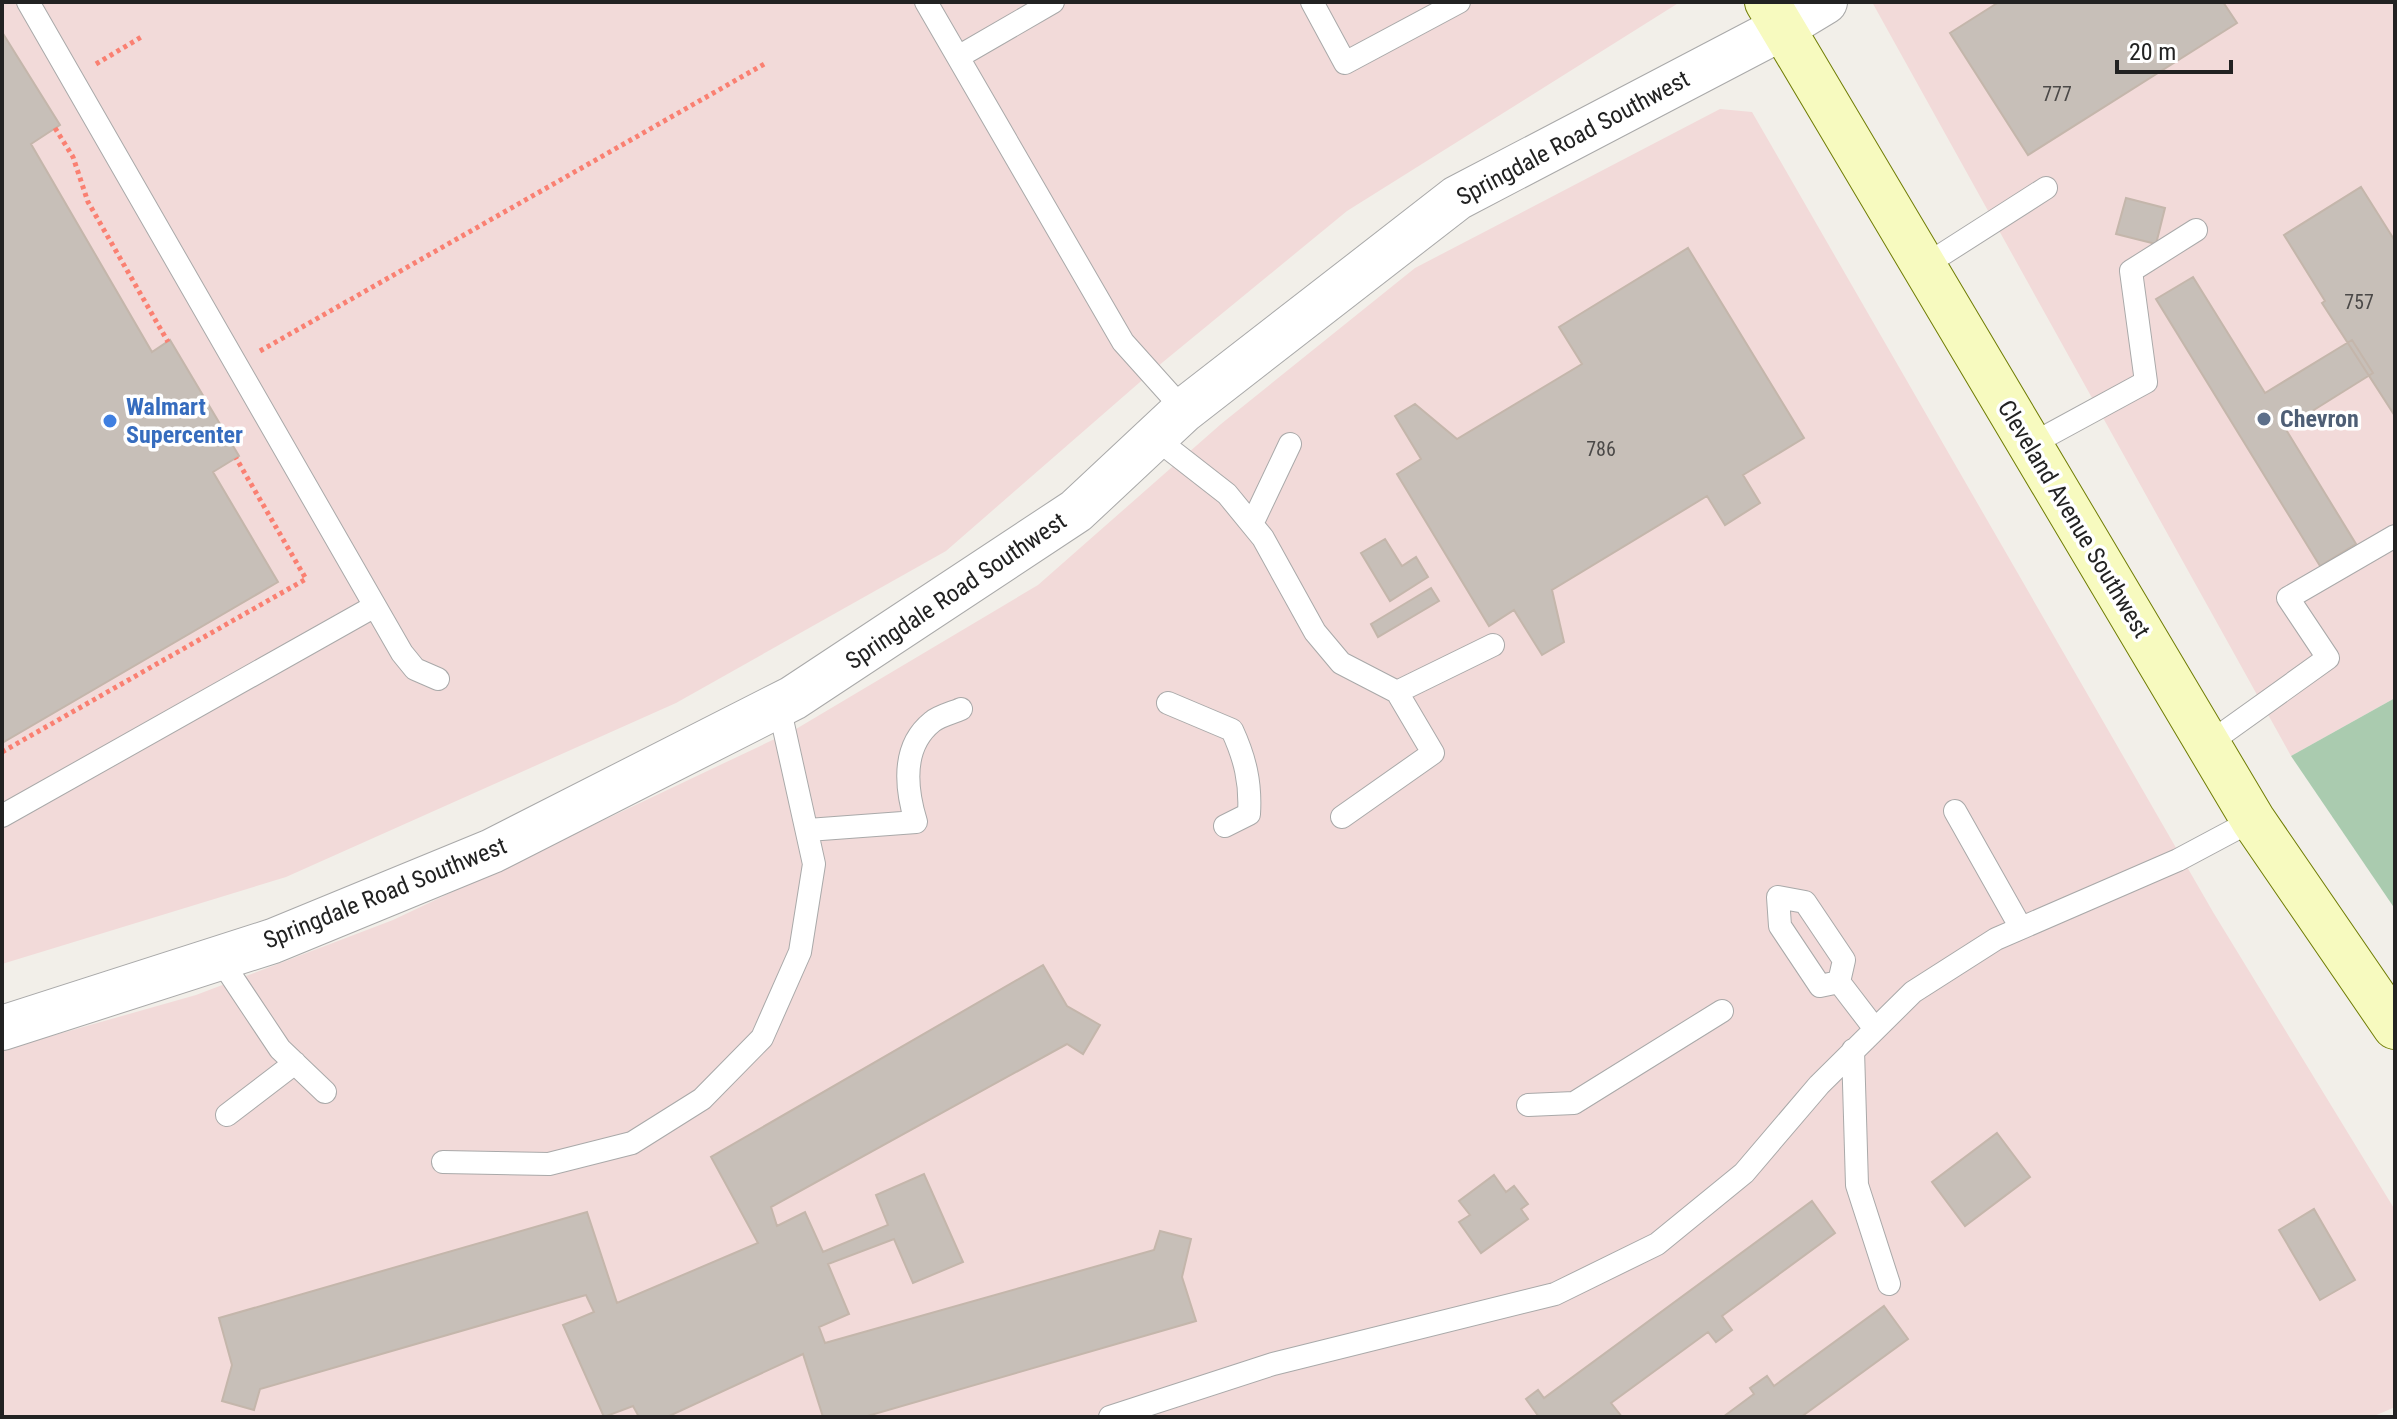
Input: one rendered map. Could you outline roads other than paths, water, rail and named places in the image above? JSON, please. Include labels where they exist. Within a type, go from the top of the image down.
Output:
[{"type":"main road","name":"Cleveland Avenue Southwest","points":[[1774,15],[2253,820],[2395,1027]]},
{"type":"street","name":"Springdale Road Southwest","points":[[2,1028],[273,941],[492,851],[779,706],[1076,511],[1169,424],[1457,198],[1774,15],[1825,2]]},
{"type":"lane","points":[[28,2],[407,662],[424,675],[438,679]]},
{"type":"lane","points":[[926,2],[1169,424],[1252,524],[1323,642],[1341,663],[1397,692],[1433,753],[1342,817]]},
{"type":"lane","points":[[958,57],[1053,2]]},
{"type":"lane","points":[[1312,2],[1345,63],[1459,2]]},
{"type":"lane","points":[[1924,266],[2046,188]]},
{"type":"lane","points":[[2030,445],[2146,382],[2131,271],[2196,230]]},
{"type":"lane","points":[[1252,524],[1290,444]]},
{"type":"lane","points":[[2208,744],[2328,658],[2288,598],[2395,536]]},
{"type":"lane","points":[[2,816],[375,606]]},
{"type":"lane","points":[[1397,692],[1493,645]]},
{"type":"lane","points":[[1168,703],[1232,730],[1244,757],[1250,790],[1249,814],[1225,826]]},
{"type":"lane","points":[[443,1162],[549,1164],[632,1143],[702,1099],[762,1038],[800,952],[814,864],[779,706]]},
{"type":"lane","points":[[808,830],[916,822],[907,789],[910,754],[931,722],[961,709]]},
{"type":"lane","points":[[1955,811],[2021,928]]},
{"type":"lane","points":[[1110,1417],[1273,1364],[1568,1288],[1657,1244],[1744,1173],[1819,1085],[1913,992],[1996,939],[2178,860],[2253,820]]},
{"type":"lane","points":[[220,959],[280,1049],[325,1092]]},
{"type":"lane","points":[[1839,982],[1875,1029]]},
{"type":"lane","points":[[1528,1105],[1574,1103],[1722,1011]]},
{"type":"lane","points":[[1853,1050],[1857,1185],[1889,1284]]},
{"type":"lane","points":[[227,1115],[295,1063]]},
{"type":"place","name":"Chevron","points":[[2264,419]]},
{"type":"place","name":"Walmart Supercenter","points":[[110,421]]}]
